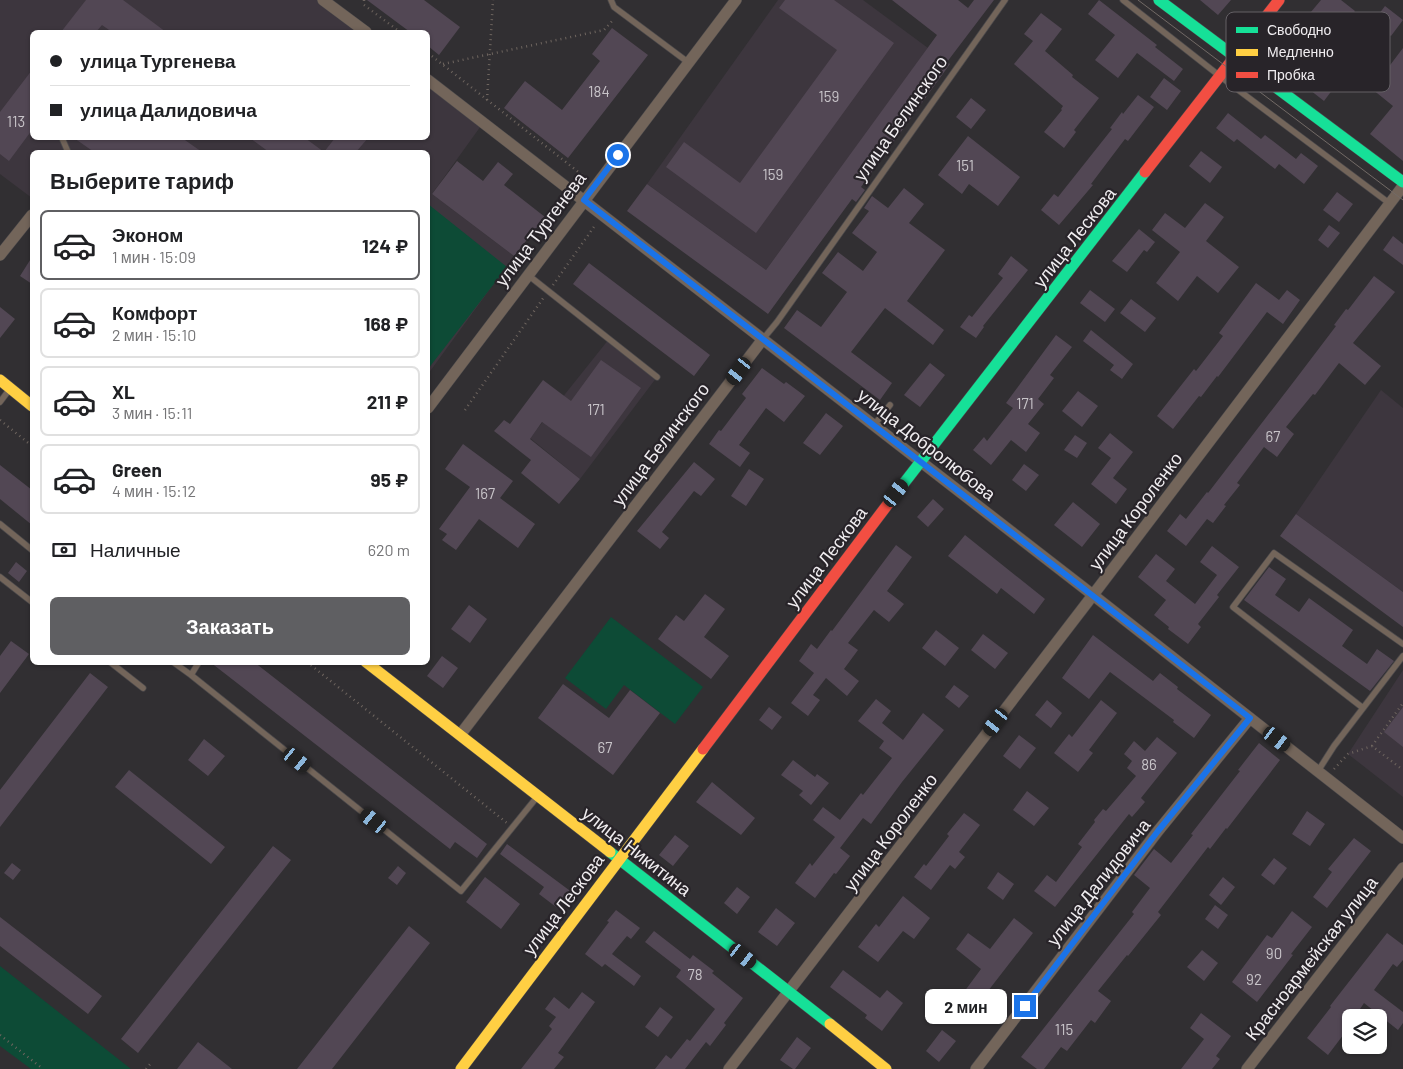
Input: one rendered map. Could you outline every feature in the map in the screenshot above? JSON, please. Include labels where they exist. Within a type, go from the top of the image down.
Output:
[{"type":"street","points":[[323,0],[363,30]]},
{"type":"street","name":"улица Тургенева","points":[[430,405],[736,0]]},
{"type":"street","points":[[1159,0],[1226,51]]},
{"type":"street","name":"улица Лескова","points":[[1271,12],[1280,0]]},
{"type":"street","name":"улица Лескова","points":[[461,1069],[920,461],[1226,70]]},
{"type":"street","name":"улица Добролюбова","points":[[430,82],[1093,595],[1403,838]]},
{"type":"street","points":[[1280,92],[1403,184]]},
{"type":"street","name":"улица Короленко","points":[[729,1069],[1093,595],[1403,184]]},
{"type":"street","points":[[0,255],[30,218]]},
{"type":"street","name":"улица Белинского","points":[[460,735],[763,339]]},
{"type":"street","points":[[0,380],[30,404]]},
{"type":"street","name":"улица Никитина","points":[[370,665],[886,1069]]},
{"type":"street","name":"улица Далидовича","points":[[976,1069],[1158,831],[1250,718]]},
{"type":"street","name":"Красноармейская улица","points":[[1247,1069],[1403,868]]},
{"type":"lane","points":[[611,0],[614,8],[689,62]]},
{"type":"lane","name":"улица Белинского","points":[[763,339],[777,322],[1005,0]]},
{"type":"lane","points":[[1123,0],[1226,81]]},
{"type":"lane","points":[[1241,92],[1389,203]]},
{"type":"lane","points":[[528,275],[657,377]]},
{"type":"lane","points":[[0,402],[10,388]]},
{"type":"lane","points":[[874,425],[890,405]]},
{"type":"lane","points":[[0,524],[30,548]]},
{"type":"lane","points":[[1363,708],[1233,607],[1274,553],[1403,644]]},
{"type":"lane","points":[[0,577],[30,600]]},
{"type":"lane","points":[[1322,774],[1334,746],[1403,656]]},
{"type":"lane","points":[[114,665],[143,688]]},
{"type":"lane","points":[[177,665],[461,891],[537,797]]},
{"type":"lane","points":[[191,675],[197,665]]},
{"type":"path","points":[[364,0],[364,5],[397,30]]},
{"type":"path","points":[[487,100],[493,0]]},
{"type":"path","points":[[442,64],[604,30],[620,12]]},
{"type":"path","points":[[430,55],[595,186]]},
{"type":"path","points":[[464,410],[603,215]]},
{"type":"path","points":[[0,420],[30,444]]},
{"type":"path","points":[[311,665],[513,828]]},
{"type":"path","points":[[1322,774],[1348,754],[1372,746],[1403,703]]},
{"type":"path","points":[[1372,746],[1403,770]]},
{"type":"path","points":[[0,1035],[43,1069]]},
{"type":"path","points":[[146,1069],[151,1063]]},
{"type":"shaded area","points":[[0,0],[321,0],[361,30],[30,30],[30,140],[430,140],[430,83],[483,123],[432,194],[514,256],[430,371],[430,150],[30,150],[30,196],[0,174]]},
{"type":"shaded area","points":[[778,0],[863,0],[928,48],[766,270],[647,184]]},
{"type":"shaded area","points":[[609,339],[657,377],[580,479],[530,438]]},
{"type":"shaded area","points":[[1381,390],[1403,408],[1403,592],[1296,514]]},
{"type":"shaded area","points":[[1403,670],[1403,797],[1348,754]]},
{"type":"green space","points":[[430,206],[507,267],[430,366]]},
{"type":"green space","points":[[611,617],[703,687],[675,724],[624,685],[606,709],[565,678]]},
{"type":"green space","points":[[0,966],[131,1069],[31,1069],[0,1046]]},
{"type":"building","points":[[86,0],[123,0],[163,30],[109,30],[102,25],[98,30],[63,30]]},
{"type":"building","points":[[367,0],[424,0],[460,27],[439,55],[430,48],[430,30],[407,30]]},
{"type":"building","points":[[785,0],[834,0],[894,43],[756,233],[666,167],[684,142],[740,183],[837,50],[779,8]]},
{"type":"building","points":[[892,0],[958,0],[968,8],[974,0],[994,0],[947,62],[950,64],[861,187],[865,190],[856,202],[852,199],[768,314],[627,211],[647,184],[766,270],[937,35]]},
{"type":"building","points":[[1099,0],[1157,45],[1155,47],[1183,69],[1174,81],[1137,53],[1118,78],[1095,60],[1115,35],[1088,14]]},
{"type":"building","points":[[1200,0],[1231,0],[1218,15]]},
{"type":"building","points":[[1321,0],[1341,0],[1355,11],[1354,12],[1311,12]]},
{"type":"building","points":[[1385,6],[1403,20],[1391,36],[1390,12],[1380,12]]},
{"type":"building","points":[[1041,13],[1062,29],[1045,51],[1073,75],[1072,77],[1099,98],[1074,130],[1076,132],[1064,148],[1044,132],[1062,110],[1063,106],[1014,64],[1033,41],[1024,34]]},
{"type":"building","points":[[612,28],[648,55],[568,158],[504,108],[525,81],[562,110],[600,61],[592,54]]},
{"type":"building","points":[[1403,48],[1403,161],[1370,134],[1393,106],[1376,92],[1390,92],[1390,65]]},
{"type":"building","points":[[30,73],[30,133],[9,161],[0,154],[0,112]]},
{"type":"building","points":[[1164,78],[1181,91],[1167,110],[1150,97]]},
{"type":"building","points":[[1313,92],[1331,92],[1324,101]]},
{"type":"building","points":[[1138,95],[1154,107],[1128,141],[1125,139],[1091,184],[1093,185],[1059,225],[1041,210],[1054,194],[1058,197],[1112,129],[1110,128],[1122,112],[1123,114]]},
{"type":"building","points":[[971,98],[986,110],[971,129],[956,117]]},
{"type":"building","points":[[1228,113],[1261,139],[1265,135],[1296,159],[1301,153],[1318,166],[1304,184],[1279,164],[1275,169],[1237,139],[1234,142],[1216,128]]},
{"type":"building","points":[[968,136],[1020,177],[998,206],[969,184],[962,194],[938,175]]},
{"type":"building","points":[[77,140],[185,140],[199,150],[91,150]]},
{"type":"building","points":[[253,140],[308,140],[321,150],[266,150]]},
{"type":"building","points":[[333,140],[366,140],[358,150],[326,150]]},
{"type":"building","points":[[1201,151],[1222,167],[1210,183],[1189,166]]},
{"type":"building","points":[[457,161],[483,181],[498,162],[513,174],[504,185],[545,217],[514,256],[432,194]]},
{"type":"building","points":[[904,188],[924,204],[909,223],[945,250],[907,301],[944,330],[933,345],[885,308],[851,352],[892,383],[880,400],[784,328],[797,310],[821,327],[847,292],[822,273],[838,252],[863,271],[877,252],[852,233],[869,211],[864,208],[872,196],[888,208]]},
{"type":"building","points":[[1337,192],[1353,204],[1339,222],[1323,210]]},
{"type":"building","points":[[1205,203],[1224,217],[1206,241],[1239,267],[1218,293],[1197,276],[1178,301],[1156,283],[1180,252],[1152,230],[1165,213],[1185,228]]},
{"type":"building","points":[[1329,225],[1340,233],[1328,248],[1318,240]]},
{"type":"building","points":[[1139,229],[1155,242],[1147,252],[1144,250],[1127,272],[1112,261]]},
{"type":"building","points":[[1393,236],[1403,244],[1403,265],[1383,250]]},
{"type":"building","points":[[1011,256],[1028,270],[983,326],[976,338],[960,327],[969,315],[972,317],[1003,278],[998,274]]},
{"type":"building","points":[[30,260],[30,283],[20,276]]},
{"type":"building","points":[[589,263],[710,355],[694,376],[573,284]]},
{"type":"building","points":[[1374,276],[1395,292],[1353,343],[1381,366],[1365,385],[1339,363],[1315,395],[1313,394],[1286,427],[1294,434],[1277,457],[1264,447],[1237,483],[1240,485],[1213,523],[1207,519],[1186,546],[1167,531],[1180,514],[1186,519],[1208,493],[1336,326],[1334,325],[1346,309],[1348,310]]},
{"type":"building","points":[[1256,283],[1279,300],[1287,290],[1300,300],[1283,324],[1267,312],[1218,377],[1201,397],[1199,396],[1173,429],[1157,416],[1223,336],[1219,333]]},
{"type":"building","points":[[1090,290],[1115,309],[1105,322],[1080,303]]},
{"type":"building","points":[[1131,299],[1156,318],[1145,332],[1120,313]]},
{"type":"building","points":[[0,307],[15,319],[0,338]]},
{"type":"building","points":[[1091,330],[1133,364],[1122,379],[1110,370],[1114,365],[1083,341]]},
{"type":"building","points":[[1056,335],[1072,347],[1050,375],[1054,378],[1038,399],[1044,404],[1028,424],[1040,433],[1026,452],[1011,440],[991,465],[973,450],[984,437],[987,441],[1013,408],[1006,403]]},
{"type":"building","points":[[601,360],[641,388],[591,457],[542,422],[530,439],[580,479],[559,504],[521,473],[531,460],[494,431],[504,420],[510,424],[543,380],[571,401]]},
{"type":"building","points":[[930,363],[945,375],[920,407],[904,395]]},
{"type":"building","points":[[762,368],[805,396],[784,422],[766,408],[739,445],[750,453],[740,467],[709,444],[746,398],[742,394]]},
{"type":"building","points":[[1078,391],[1098,406],[1082,427],[1062,411]]},
{"type":"building","points":[[826,413],[843,426],[820,455],[803,443]]},
{"type":"building","points":[[1110,433],[1133,452],[1113,478],[1127,489],[1116,504],[1091,484],[1111,458],[1098,448]]},
{"type":"building","points":[[1075,435],[1087,443],[1077,458],[1064,450]]},
{"type":"building","points":[[463,444],[513,481],[500,498],[535,524],[518,548],[479,519],[456,550],[442,540],[447,534],[439,529],[470,487],[445,469]]},
{"type":"building","points":[[694,462],[715,479],[701,496],[694,491],[662,532],[669,538],[660,549],[637,531]]},
{"type":"building","points":[[1024,464],[1039,475],[1026,491],[1012,480]]},
{"type":"building","points":[[0,465],[30,488],[30,523],[0,499]]},
{"type":"building","points":[[749,469],[764,479],[746,506],[731,496]]},
{"type":"building","points":[[933,499],[944,509],[928,527],[917,517]]},
{"type":"building","points":[[1073,502],[1100,524],[1082,547],[1054,525]]},
{"type":"building","points":[[1296,514],[1403,592],[1403,627],[1280,536]]},
{"type":"building","points":[[965,535],[1045,599],[1034,614],[1001,588],[997,594],[948,556]]},
{"type":"building","points":[[896,545],[912,557],[887,591],[904,604],[889,622],[874,610],[848,643],[858,650],[844,669],[859,681],[847,696],[826,678],[813,695],[820,700],[808,716],[791,703],[814,673],[799,661],[811,644],[817,649]]},
{"type":"building","points":[[1212,546],[1239,567],[1217,595],[1219,597],[1198,624],[1201,627],[1188,644],[1168,629],[1169,627],[1154,615],[1166,600],[1138,577],[1156,554],[1175,569],[1166,581],[1195,604],[1217,575],[1200,562]]},
{"type":"building","points":[[16,562],[27,571],[19,582],[8,573]]},
{"type":"building","points":[[1269,567],[1286,579],[1275,595],[1299,612],[1309,598],[1353,630],[1342,646],[1367,664],[1377,649],[1394,661],[1370,691],[1244,600]]},
{"type":"building","points":[[705,594],[725,609],[704,637],[729,656],[711,679],[658,639],[676,615],[684,621]]},
{"type":"building","points":[[469,605],[487,619],[470,643],[451,629]]},
{"type":"building","points":[[936,630],[959,648],[945,666],[922,648]]},
{"type":"building","points":[[983,634],[1008,653],[995,669],[971,650]]},
{"type":"building","points":[[1093,635],[1153,681],[1160,673],[1178,687],[1177,689],[1211,715],[1194,738],[1173,722],[1174,720],[1110,672],[1089,699],[1062,678]]},
{"type":"building","points":[[11,641],[29,654],[0,693],[0,656]]},
{"type":"building","points":[[442,656],[458,668],[443,688],[427,676]]},
{"type":"building","points":[[214,665],[258,665],[487,844],[477,858],[455,842],[450,849]]},
{"type":"building","points":[[90,673],[108,687],[0,827],[0,790]]},
{"type":"building","points":[[563,684],[609,718],[630,690],[660,713],[613,775],[538,718]]},
{"type":"building","points":[[954,685],[969,696],[959,708],[945,697]]},
{"type":"building","points":[[876,699],[891,711],[882,723],[903,740],[923,713],[944,730],[871,824],[863,818],[840,848],[850,856],[815,898],[795,883],[810,863],[812,866],[835,837],[813,820],[823,807],[840,820],[861,793],[863,795],[892,758],[879,748],[884,741],[858,721]]},
{"type":"building","points":[[1047,700],[1062,713],[1051,728],[1035,715]]},
{"type":"building","points":[[1101,700],[1117,713],[1089,750],[1093,753],[1078,772],[1054,753],[1069,734],[1072,737]]},
{"type":"building","points":[[769,707],[782,717],[772,730],[759,720]]},
{"type":"building","points":[[1403,707],[1403,747],[1384,732]]},
{"type":"building","points":[[1019,735],[1036,748],[1020,769],[1003,756]]},
{"type":"building","points":[[1157,737],[1177,753],[1141,798],[1145,802],[1132,817],[1129,814],[1055,907],[1034,891],[1047,875],[1056,882],[1082,847],[1078,844],[1095,822],[1094,820],[1103,809],[1106,811],[1136,776],[1127,768],[1132,761],[1124,754],[1134,741],[1145,751]]},
{"type":"building","points":[[204,739],[225,756],[208,776],[188,760]]},
{"type":"building","points":[[1259,743],[1280,760],[1227,829],[1210,849],[1208,847],[1158,912],[1161,915],[1098,991],[1111,1001],[1095,1023],[1091,1020],[1067,1051],[1061,1047],[1044,1069],[1037,1069],[1021,1057],[1134,914],[1132,912],[1150,888],[1134,875],[1154,849],[1171,863]]},
{"type":"building","points":[[793,760],[815,777],[817,774],[829,783],[811,805],[799,795],[803,791],[781,775]]},
{"type":"building","points":[[129,770],[225,847],[211,864],[115,787]]},
{"type":"building","points":[[712,782],[755,818],[741,835],[696,802]]},
{"type":"building","points":[[1027,791],[1049,808],[1034,826],[1013,810]]},
{"type":"building","points":[[1307,811],[1325,824],[1310,846],[1292,834]]},
{"type":"building","points":[[964,813],[980,825],[959,852],[965,857],[955,869],[950,865],[931,890],[914,877],[924,864],[926,866],[949,836],[947,834]]},
{"type":"building","points":[[675,835],[689,846],[673,866],[659,855]]},
{"type":"building","points":[[1354,838],[1371,851],[1327,908],[1313,897],[1332,872],[1328,869]]},
{"type":"building","points":[[507,844],[573,893],[560,910],[539,894],[544,887],[500,854]]},
{"type":"building","points":[[273,846],[291,860],[138,1053],[121,1039]]},
{"type":"building","points":[[1274,858],[1287,868],[1274,885],[1261,875]]},
{"type":"building","points":[[12,863],[21,870],[13,880],[4,873]]},
{"type":"building","points":[[398,866],[406,873],[397,885],[388,878]]},
{"type":"building","points":[[998,872],[1014,884],[1003,900],[987,888]]},
{"type":"building","points":[[485,877],[520,904],[501,929],[466,902]]},
{"type":"building","points":[[1223,877],[1235,887],[1221,905],[1209,895]]},
{"type":"building","points":[[737,887],[750,897],[737,914],[724,903]]},
{"type":"building","points":[[903,896],[930,918],[914,939],[903,931],[878,962],[858,947],[876,924],[879,927]]},
{"type":"building","points":[[1215,905],[1228,915],[1218,929],[1205,919]]},
{"type":"building","points":[[776,908],[795,923],[777,946],[758,932]]},
{"type":"building","points":[[616,910],[640,928],[631,939],[627,936],[612,954],[641,976],[634,986],[605,964],[602,967],[585,954]]},
{"type":"building","points":[[1292,911],[1312,927],[1257,1002],[1232,982],[1267,935],[1272,938]]},
{"type":"building","points":[[0,917],[102,996],[88,1014],[0,946]]},
{"type":"building","points":[[1014,918],[1033,933],[988,991],[991,993],[978,1010],[961,996],[981,969],[956,949],[968,933],[990,949]]},
{"type":"building","points":[[409,926],[430,943],[332,1069],[297,1069]]},
{"type":"building","points":[[654,931],[690,959],[693,955],[714,971],[712,973],[743,998],[710,1046],[706,1042],[685,1069],[655,1069],[666,1055],[671,1059],[687,1039],[690,1041],[715,1009],[676,977],[681,970],[645,942]]},
{"type":"building","points":[[1387,933],[1403,945],[1403,960],[1397,967],[1393,964],[1374,990],[1403,1012],[1403,1023],[1398,1030],[1387,1021],[1387,1009],[1372,1009],[1364,1003],[1360,1009],[1342,1009],[1342,1037],[1328,1055],[1307,1038]]},
{"type":"building","points":[[1202,950],[1218,963],[1204,981],[1187,967]]},
{"type":"building","points":[[843,970],[880,998],[887,990],[903,1003],[882,1031],[865,1018],[867,1015],[830,987]]},
{"type":"building","points":[[582,992],[595,1002],[558,1053],[564,1057],[554,1069],[521,1069],[552,1029],[549,1026],[556,1017],[545,1009],[554,997],[569,1009]]},
{"type":"building","points":[[660,1007],[673,1017],[658,1037],[645,1027]]},
{"type":"building","points":[[1201,1013],[1231,1036],[1216,1056],[1220,1059],[1212,1069],[1181,1069],[1204,1039],[1190,1028]]},
{"type":"building","points":[[942,1030],[956,1041],[939,1062],[926,1051]]},
{"type":"building","points":[[797,1037],[811,1048],[795,1069],[793,1069],[780,1060]]},
{"type":"building","points":[[198,1042],[232,1069],[177,1069]]},
{"type":"tram line","points":[[1138,0],[1226,66]]},
{"type":"tram line","points":[[1260,92],[1403,200]]},
{"type":"traffic: fast","points":[[1159,0],[1226,50]]},
{"type":"traffic: fast","points":[[1282,92],[1403,182]]},
{"type":"traffic: fast","points":[[894,496],[1145,172]]},
{"type":"traffic: fast","points":[[610,852],[830,1024]]},
{"type":"traffic: slow","points":[[0,380],[30,404]]},
{"type":"traffic: slow","points":[[370,665],[610,852]]},
{"type":"traffic: slow","points":[[461,1069],[703,749]]},
{"type":"traffic: slow","points":[[830,1024],[886,1069]]},
{"type":"traffic: jam","points":[[1270,12],[1279,0]]},
{"type":"traffic: jam","points":[[1145,172],[1226,68]]},
{"type":"traffic: jam","points":[[703,749],[894,496]]},
{"type":"route","points":[[618,155],[584,200],[1250,718],[1158,831],[1025,1006]]}]
